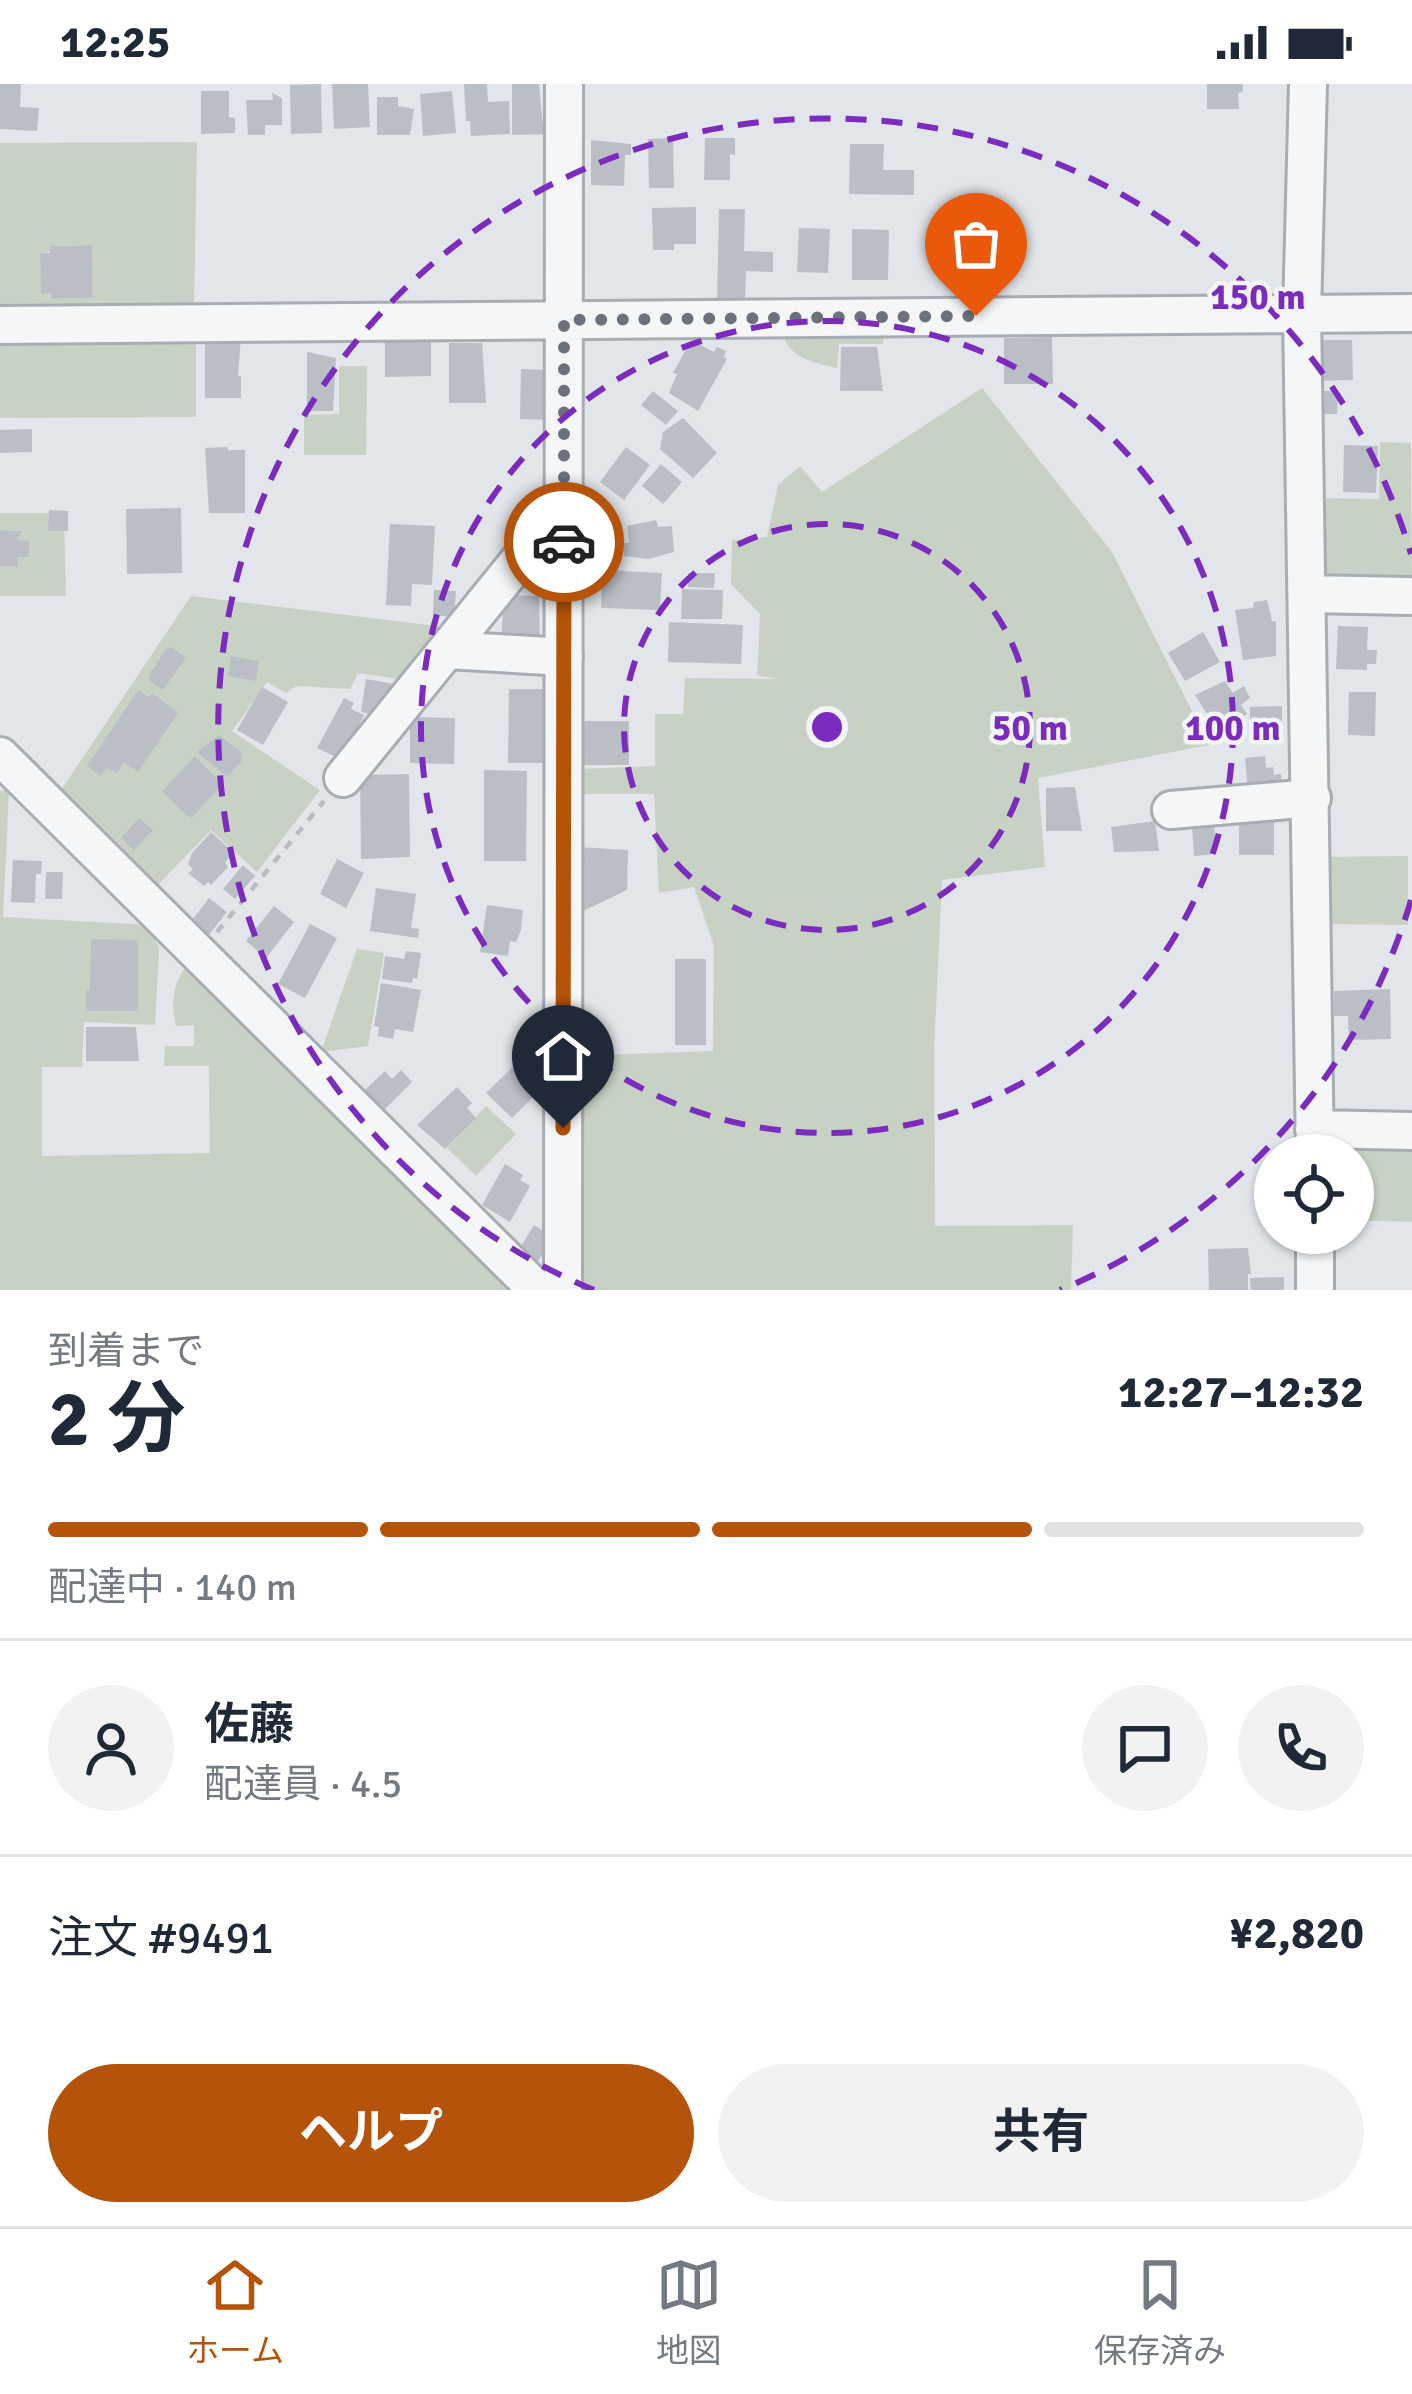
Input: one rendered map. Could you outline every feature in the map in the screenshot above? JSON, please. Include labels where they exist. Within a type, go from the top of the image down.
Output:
[{"type":"street","points":[[563,1290],[564,84]]},
{"type":"street","points":[[1307,84],[1302,313],[1314,1134]]},
{"type":"street","points":[[0,326],[1412,313]]},
{"type":"street","points":[[343,778],[552,520],[564,520]]},
{"type":"street","points":[[1308,594],[1409,596]]},
{"type":"street","points":[[448,650],[564,657]]},
{"type":"street","points":[[0,756],[537,1290]]},
{"type":"street","points":[[1171,810],[1312,798]]},
{"type":"street","points":[[1374,1135],[1412,1131]]},
{"type":"street","points":[[1315,1254],[1315,1290]]},
{"type":"path","points":[[199,954],[343,778]]},
{"type":"green space","points":[[197,142],[194,312],[0,314],[0,143]],"holes":[[[91,245],[93,298],[52,299],[51,293],[42,293],[40,253],[50,252],[50,246]]]},
{"type":"green space","points":[[884,327],[883,344],[839,344],[837,368],[798,355],[783,336]]},
{"type":"green space","points":[[196,332],[196,417],[0,418],[0,336]]},
{"type":"green space","points":[[339,366],[367,366],[366,455],[304,455],[304,415],[339,414]]},
{"type":"green space","points":[[982,388],[1112,552],[1209,745],[1038,778],[1045,867],[942,880],[934,1052],[935,1226],[1073,1225],[1071,1290],[575,1290],[571,1056],[713,1051],[714,946],[694,887],[659,893],[654,794],[578,794],[579,769],[655,766],[655,714],[683,714],[685,678],[776,679],[757,675],[760,614],[731,584],[732,540],[767,537],[778,485],[800,466],[822,492]]},
{"type":"green space","points":[[1380,442],[1411,443],[1412,586],[1319,578],[1317,498],[1379,499]]},
{"type":"green space","points":[[0,513],[64,513],[66,596],[0,596],[0,566],[18,567],[18,557],[29,556],[29,542],[17,540],[21,531],[0,530]]},
{"type":"green space","points":[[191,596],[453,628],[412,681],[358,673],[350,689],[296,686],[286,693],[267,682],[232,731],[320,790],[257,872],[211,830],[153,890],[57,796]],"holes":[[[138,691],[152,694],[138,771],[124,763],[117,773],[106,768],[100,775]]]},
{"type":"green space","points":[[9,790],[3,917],[149,925],[159,949],[155,1025],[84,1022],[82,1067],[42,1067],[42,1156],[210,1153],[209,1066],[164,1066],[165,1046],[194,1046],[194,1025],[176,1026],[173,1009],[176,987],[187,964],[526,1290],[0,1290],[0,791]]},
{"type":"green space","points":[[1408,856],[1408,925],[1326,924],[1326,857]]},
{"type":"green space","points":[[357,949],[384,953],[368,1046],[321,1052]]},
{"type":"green space","points":[[486,1106],[516,1134],[476,1176],[447,1148]]},
{"type":"green space","points":[[1374,1143],[1412,1145],[1412,1222],[1374,1221]]},
{"type":"building","points":[[0,84],[21,84],[20,107],[39,108],[37,131],[0,129]]},
{"type":"building","points":[[321,84],[322,133],[291,134],[290,85]]},
{"type":"building","points":[[332,84],[368,84],[370,127],[334,129]]},
{"type":"building","points":[[464,84],[487,84],[488,102],[509,101],[510,134],[471,136]]},
{"type":"building","points":[[512,84],[539,84],[543,126],[554,125],[555,134],[512,135]]},
{"type":"building","points":[[1207,84],[1243,84],[1239,109],[1207,109]]},
{"type":"building","points":[[201,91],[229,91],[229,117],[235,118],[235,133],[201,134]]},
{"type":"building","points":[[452,91],[456,133],[423,136],[420,94]]},
{"type":"building","points":[[272,93],[282,98],[282,125],[265,125],[265,135],[248,135],[246,100],[273,100]]},
{"type":"building","points":[[377,97],[398,97],[398,106],[414,109],[410,135],[377,135]]},
{"type":"building","points":[[673,138],[674,188],[649,188],[648,139]]},
{"type":"building","points":[[705,138],[735,138],[730,180],[704,180]]},
{"type":"building","points":[[591,140],[631,144],[631,155],[625,155],[624,186],[591,185]]},
{"type":"building","points":[[850,144],[884,144],[883,170],[914,170],[914,195],[849,194]]},
{"type":"building","points":[[696,207],[696,244],[653,250],[652,208]]},
{"type":"building","points":[[719,209],[745,209],[744,251],[773,252],[773,272],[746,271],[745,305],[717,304]]},
{"type":"building","points":[[799,228],[830,229],[828,273],[797,272]]},
{"type":"building","points":[[852,229],[889,230],[888,280],[852,280]]},
{"type":"building","points":[[92,245],[93,298],[51,299],[51,293],[41,294],[40,253],[50,253],[50,246]]},
{"type":"building","points":[[385,332],[414,332],[414,342],[431,342],[431,376],[385,377]]},
{"type":"building","points":[[205,336],[241,336],[241,398],[205,398]]},
{"type":"building","points":[[1052,337],[1053,384],[1004,384],[1004,338]]},
{"type":"building","points":[[691,340],[714,352],[717,347],[726,351],[727,359],[698,411],[669,393],[677,374],[673,373]]},
{"type":"building","points":[[1315,340],[1352,340],[1353,380],[1315,381]]},
{"type":"building","points":[[449,343],[482,343],[486,403],[449,403]]},
{"type":"building","points":[[841,347],[877,347],[883,391],[840,391]]},
{"type":"building","points":[[307,352],[336,358],[333,411],[307,411]]},
{"type":"building","points":[[521,369],[551,370],[554,420],[520,419]]},
{"type":"building","points":[[653,391],[678,411],[666,425],[641,405]]},
{"type":"building","points":[[1317,391],[1338,391],[1337,414],[1317,414]]},
{"type":"building","points":[[683,418],[717,453],[693,478],[660,449],[663,432]]},
{"type":"building","points":[[32,429],[32,452],[0,453],[0,430]]},
{"type":"building","points":[[1344,445],[1378,446],[1376,493],[1343,492]]},
{"type":"building","points":[[626,447],[650,465],[624,500],[600,482]]},
{"type":"building","points":[[205,448],[245,450],[245,513],[209,513]]},
{"type":"building","points":[[661,464],[682,482],[663,504],[642,486]]},
{"type":"building","points":[[181,508],[182,573],[127,574],[126,509]]},
{"type":"building","points":[[49,510],[68,511],[68,531],[48,531]]},
{"type":"building","points":[[656,520],[658,527],[672,526],[674,552],[648,559],[624,556],[623,543],[629,543],[627,526]]},
{"type":"building","points":[[390,524],[435,526],[432,585],[412,584],[411,606],[386,605]]},
{"type":"building","points":[[0,530],[22,531],[17,540],[29,541],[29,557],[18,557],[18,567],[0,566]]},
{"type":"building","points":[[602,570],[662,573],[660,610],[601,608]]},
{"type":"building","points":[[688,573],[715,573],[714,588],[688,587]]},
{"type":"building","points":[[682,589],[723,590],[722,619],[681,619]]},
{"type":"building","points":[[434,590],[456,591],[454,617],[433,615]]},
{"type":"building","points":[[504,595],[539,596],[540,644],[501,642]]},
{"type":"building","points":[[1267,600],[1276,622],[1276,656],[1243,660],[1235,610]]},
{"type":"building","points":[[669,622],[743,625],[741,664],[668,662]]},
{"type":"building","points":[[1338,626],[1368,627],[1367,650],[1377,650],[1376,664],[1367,664],[1367,670],[1336,669]]},
{"type":"building","points":[[1203,632],[1220,662],[1185,681],[1168,653]]},
{"type":"building","points":[[171,647],[186,658],[163,690],[149,681],[149,675]]},
{"type":"building","points":[[231,656],[259,661],[256,681],[228,676]]},
{"type":"building","points":[[366,679],[395,684],[380,716],[361,712]]},
{"type":"building","points":[[1225,681],[1233,693],[1244,686],[1250,698],[1241,705],[1247,714],[1219,733],[1195,695]]},
{"type":"building","points":[[262,687],[288,702],[263,745],[237,730]]},
{"type":"building","points":[[509,689],[549,689],[548,763],[508,763]]},
{"type":"building","points":[[138,690],[149,697],[152,693],[178,713],[138,772],[124,763],[117,773],[106,768],[101,776],[87,766]]},
{"type":"building","points":[[1349,692],[1376,692],[1375,736],[1348,735]]},
{"type":"building","points":[[344,698],[354,703],[351,709],[364,715],[342,760],[317,748]]},
{"type":"building","points":[[1282,706],[1282,727],[1250,728],[1250,707]]},
{"type":"building","points":[[410,717],[455,718],[454,764],[410,763]]},
{"type":"building","points":[[582,721],[629,721],[629,765],[582,765]]},
{"type":"building","points":[[219,735],[242,753],[241,762],[227,777],[197,752]]},
{"type":"building","points":[[195,756],[222,784],[191,819],[162,791]]},
{"type":"building","points":[[1265,756],[1266,768],[1281,774],[1282,788],[1248,791],[1245,758]]},
{"type":"building","points":[[484,770],[527,771],[526,861],[484,861]]},
{"type":"building","points":[[409,774],[410,857],[361,859],[360,775]]},
{"type":"building","points":[[1075,787],[1082,831],[1046,831],[1046,788]]},
{"type":"building","points":[[1239,814],[1274,814],[1274,855],[1239,855]]},
{"type":"building","points":[[139,818],[153,830],[134,850],[121,838]]},
{"type":"building","points":[[1214,820],[1216,854],[1194,856],[1192,826]]},
{"type":"building","points":[[1155,821],[1159,851],[1114,852],[1111,827]]},
{"type":"building","points":[[211,832],[233,852],[225,863],[228,867],[204,886],[188,873],[193,870],[188,864]]},
{"type":"building","points":[[578,847],[628,850],[627,890],[581,912]]},
{"type":"building","points":[[337,859],[364,873],[346,908],[320,894]]},
{"type":"building","points":[[13,860],[42,861],[41,874],[36,874],[35,903],[11,902]]},
{"type":"building","points":[[243,865],[255,876],[235,899],[223,889]]},
{"type":"building","points":[[46,872],[63,872],[62,899],[45,899]]},
{"type":"building","points":[[376,888],[416,894],[411,928],[419,929],[418,938],[370,931]]},
{"type":"building","points":[[209,898],[227,912],[207,937],[190,923]]},
{"type":"building","points":[[487,905],[523,910],[521,930],[516,942],[510,941],[508,956],[480,952]]},
{"type":"building","points":[[274,906],[294,922],[266,958],[246,941]]},
{"type":"building","points":[[310,924],[337,938],[305,998],[278,984]]},
{"type":"building","points":[[91,939],[138,940],[138,1011],[86,1011]]},
{"type":"building","points":[[406,951],[421,953],[417,979],[412,983],[382,979],[385,956],[404,959]]},
{"type":"building","points":[[675,959],[706,959],[706,1045],[675,1045]]},
{"type":"building","points":[[381,983],[421,990],[413,1032],[395,1029],[393,1039],[378,1036],[379,1027],[374,1026]]},
{"type":"building","points":[[1390,989],[1391,1039],[1349,1040],[1348,1016],[1334,1016],[1334,991]]},
{"type":"building","points":[[86,1027],[136,1027],[139,1061],[86,1061]]},
{"type":"building","points":[[518,1062],[543,1087],[512,1118],[486,1093]]},
{"type":"building","points":[[401,1070],[412,1082],[384,1110],[365,1090],[385,1071],[392,1079]]},
{"type":"building","points":[[457,1087],[472,1103],[467,1108],[476,1118],[445,1149],[417,1125]]},
{"type":"building","points":[[505,1164],[523,1175],[520,1180],[530,1186],[510,1222],[482,1205]]},
{"type":"building","points":[[534,1225],[553,1237],[537,1263],[518,1251]]},
{"type":"building","points":[[1248,1248],[1248,1290],[1209,1290],[1208,1249]]},
{"type":"building","points":[[1284,1277],[1284,1290],[1251,1290],[1250,1278]]},
{"type":"way so far","points":[[564,542],[564,320],[976,316]]},
{"type":"route","points":[[563,1128],[564,542]]}]
